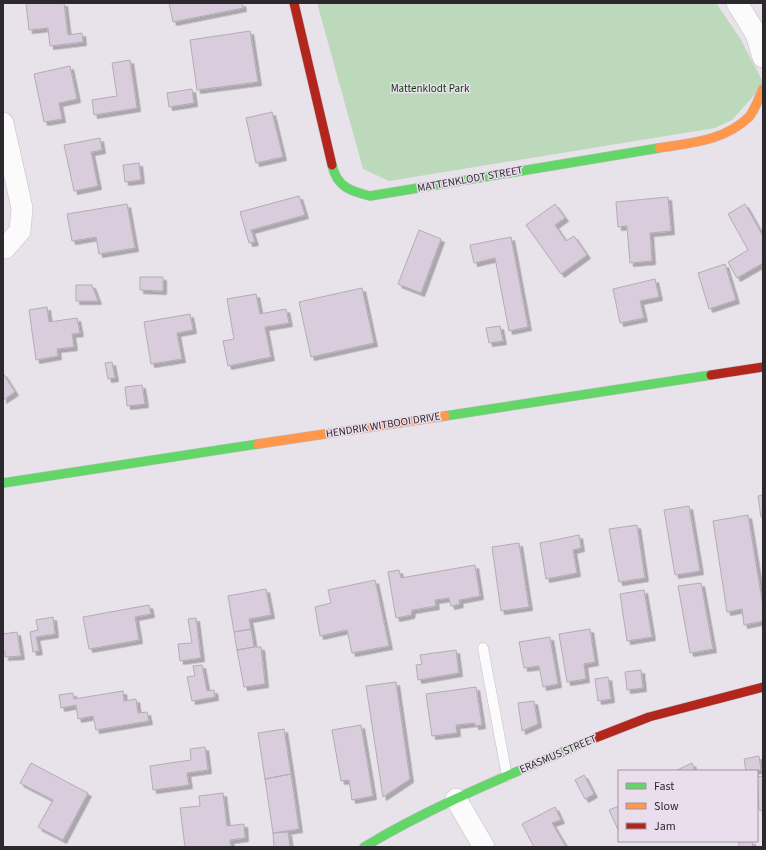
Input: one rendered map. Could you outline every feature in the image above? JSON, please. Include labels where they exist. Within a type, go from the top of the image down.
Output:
[{"type":"street","name":"MATTENKLODT STREET","points":[[294,3],[333,170],[339,182],[346,190],[370,196],[712,139],[734,129],[750,116],[763,89]]},
{"type":"street","points":[[737,3],[756,34],[763,57]]},
{"type":"street","points":[[3,123],[22,208],[20,231],[5,248],[3,248]]},
{"type":"street","name":"HENDRIK WITBOOI DRIVE","points":[[3,483],[763,367]]},
{"type":"street","name":"ERASMUS STREET","points":[[364,847],[396,828],[456,799],[600,736],[649,717],[763,687]]},
{"type":"street","points":[[456,799],[484,847]]},
{"type":"lane","points":[[483,648],[507,776]]},
{"type":"green space","name":"Mattenklodt Park","points":[[317,3],[716,3],[740,38],[763,82],[763,85],[732,120],[715,128],[389,181],[363,169]]},
{"type":"building","points":[[26,3],[64,3],[68,35],[82,33],[83,42],[50,46],[48,28],[29,30]]},
{"type":"building","points":[[169,3],[242,3],[243,8],[173,22]]},
{"type":"building","points":[[250,31],[258,82],[197,90],[190,40]]},
{"type":"building","points":[[130,60],[137,108],[94,115],[92,100],[117,96],[112,63]]},
{"type":"building","points":[[70,66],[77,99],[59,103],[62,119],[44,122],[34,74]]},
{"type":"building","points":[[192,89],[194,103],[169,107],[167,93]]},
{"type":"building","points":[[272,112],[283,157],[256,163],[246,118]]},
{"type":"building","points":[[100,138],[102,150],[91,152],[98,186],[74,191],[64,145]]},
{"type":"building","points":[[139,163],[141,180],[125,182],[123,165]]},
{"type":"building","points":[[299,196],[305,215],[251,230],[255,242],[249,243],[240,212]]},
{"type":"building","points":[[668,197],[671,231],[650,233],[652,261],[630,263],[627,226],[618,227],[616,202]]},
{"type":"building","points":[[127,204],[135,248],[99,254],[96,237],[72,241],[67,214]]},
{"type":"building","points":[[555,204],[565,218],[555,225],[566,241],[574,236],[587,255],[561,274],[526,225]]},
{"type":"building","points":[[745,204],[763,236],[763,263],[737,278],[728,262],[748,250],[728,214]]},
{"type":"building","points":[[419,230],[441,239],[421,293],[398,284]]},
{"type":"building","points":[[511,237],[528,327],[509,331],[495,258],[474,263],[470,245]]},
{"type":"building","points":[[725,264],[736,300],[709,309],[698,273]]},
{"type":"building","points":[[140,277],[163,277],[163,291],[140,290]]},
{"type":"building","points":[[655,279],[659,297],[640,301],[644,318],[620,323],[613,289]]},
{"type":"building","points":[[76,285],[92,285],[98,301],[76,301]]},
{"type":"building","points":[[362,288],[374,343],[311,357],[299,302]]},
{"type":"building","points":[[256,294],[260,314],[286,309],[289,323],[265,327],[271,357],[228,366],[223,341],[234,339],[227,299]]},
{"type":"building","points":[[47,307],[49,322],[77,318],[80,333],[72,334],[74,347],[57,349],[58,356],[36,360],[29,310]]},
{"type":"building","points":[[190,314],[193,330],[177,333],[182,359],[151,364],[144,322]]},
{"type":"building","points":[[500,326],[503,341],[489,343],[486,328]]},
{"type":"building","points":[[112,362],[115,378],[108,379],[105,363]]},
{"type":"building","points":[[3,373],[15,392],[3,400]]},
{"type":"building","points":[[142,385],[145,404],[127,406],[125,387]]},
{"type":"building","points":[[763,495],[763,517],[761,517],[758,496]]},
{"type":"building","points":[[689,506],[700,571],[675,575],[664,510]]},
{"type":"building","points":[[748,515],[763,606],[763,621],[744,625],[742,609],[727,612],[713,521]]},
{"type":"building","points":[[637,525],[645,578],[619,582],[609,529]]},
{"type":"building","points":[[579,535],[581,548],[573,550],[577,573],[546,579],[540,543]]},
{"type":"building","points":[[519,543],[529,607],[501,611],[492,547]]},
{"type":"building","points":[[475,565],[480,596],[459,600],[460,604],[451,606],[449,598],[435,600],[436,606],[412,610],[411,615],[396,618],[388,572],[399,570],[401,578]]},
{"type":"building","points":[[375,580],[389,646],[352,653],[347,630],[320,636],[315,607],[331,603],[328,590]]},
{"type":"building","points":[[701,583],[713,649],[690,653],[678,586]]},
{"type":"building","points":[[266,589],[271,615],[249,619],[251,629],[234,632],[228,596]]},
{"type":"building","points":[[644,590],[652,637],[627,641],[620,594]]},
{"type":"building","points":[[149,605],[151,614],[135,617],[139,640],[89,649],[83,617]]},
{"type":"building","points":[[53,617],[55,634],[36,637],[39,651],[33,652],[30,632],[38,630],[36,620]]},
{"type":"building","points":[[196,618],[201,658],[180,661],[178,644],[192,643],[188,619]]},
{"type":"building","points":[[251,629],[254,647],[237,650],[234,632]]},
{"type":"building","points":[[590,629],[595,662],[584,664],[586,679],[567,682],[559,634]]},
{"type":"building","points":[[17,632],[21,656],[5,657],[5,651],[3,651],[3,634]]},
{"type":"building","points":[[550,637],[558,684],[543,687],[539,666],[524,668],[519,642]]},
{"type":"building","points":[[261,647],[265,684],[244,687],[237,650]]},
{"type":"building","points":[[456,650],[459,673],[418,680],[416,665],[422,664],[420,655]]},
{"type":"building","points":[[202,665],[207,691],[214,690],[215,697],[192,701],[187,677],[195,676],[193,666]]},
{"type":"building","points":[[641,670],[643,688],[627,690],[625,672]]},
{"type":"building","points":[[608,677],[611,699],[598,701],[595,679]]},
{"type":"building","points":[[396,682],[410,779],[383,797],[366,686]]},
{"type":"building","points":[[476,687],[482,725],[475,726],[475,723],[456,725],[457,733],[432,736],[426,694]]},
{"type":"building","points":[[123,691],[124,701],[136,699],[138,713],[147,712],[149,721],[96,730],[93,716],[78,719],[76,705],[61,708],[59,695],[73,693],[74,699]]},
{"type":"building","points":[[534,701],[538,724],[522,731],[518,703]]},
{"type":"building","points":[[361,725],[373,796],[352,800],[349,780],[341,781],[332,730]]},
{"type":"building","points":[[284,729],[291,774],[265,779],[258,733]]},
{"type":"building","points":[[205,747],[208,770],[187,773],[189,785],[153,790],[150,766],[191,760],[190,749]]},
{"type":"building","points":[[759,756],[761,770],[746,770],[744,759]]},
{"type":"building","points":[[31,763],[88,793],[63,840],[38,827],[53,800],[20,783]]},
{"type":"building","points":[[692,763],[695,770],[677,770]]},
{"type":"building","points":[[291,774],[299,829],[273,833],[265,779]]},
{"type":"building","points":[[584,775],[594,794],[585,799],[575,780]]},
{"type":"building","points":[[763,776],[763,810],[759,810],[758,777]]},
{"type":"building","points":[[223,793],[227,826],[244,824],[245,838],[230,840],[231,847],[185,847],[180,808],[200,806],[199,796]]},
{"type":"building","points":[[618,806],[618,830],[609,810]]},
{"type":"building","points":[[555,807],[561,820],[552,823],[566,847],[534,847],[522,824]]},
{"type":"building","points":[[288,832],[290,847],[274,847],[273,833]]},
{"type":"building","points":[[739,842],[752,842],[753,847],[739,847]]},
{"type":"traffic: fast","points":[[332,165],[337,178],[345,187],[370,196],[659,148]]},
{"type":"traffic: fast","points":[[445,416],[711,375]]},
{"type":"traffic: fast","points":[[3,483],[258,444]]},
{"type":"traffic: fast","points":[[364,847],[449,802],[595,738]]},
{"type":"traffic: slow","points":[[659,148],[707,140],[729,131],[749,117],[763,89]]},
{"type":"traffic: slow","points":[[258,444],[445,416]]},
{"type":"traffic: jam","points":[[294,3],[332,165]]},
{"type":"traffic: jam","points":[[711,375],[763,367]]},
{"type":"traffic: jam","points":[[595,738],[649,717],[763,687]]}]
